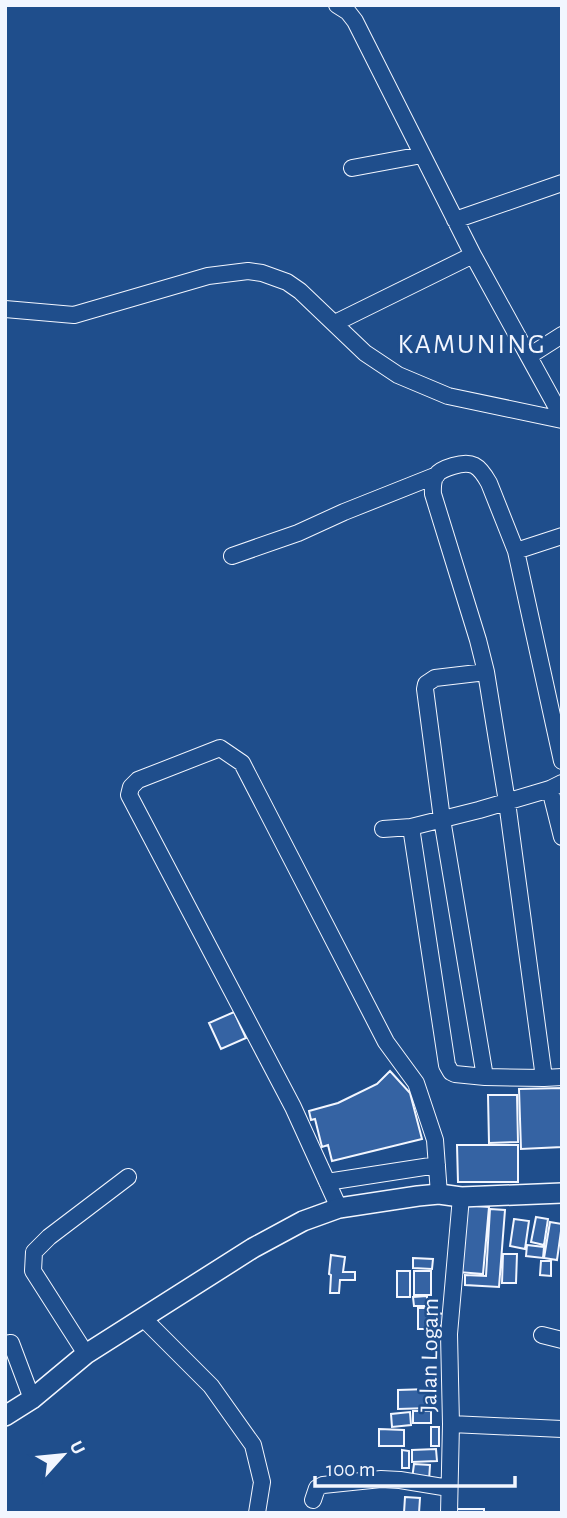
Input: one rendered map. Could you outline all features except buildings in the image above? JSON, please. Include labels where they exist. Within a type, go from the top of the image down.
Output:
[{"type":"main road","points":[[5,1416],[32,1399],[86,1353],[253,1248],[303,1221],[339,1208],[439,1194],[461,1198],[562,1193]]},
{"type":"street","points":[[337,5],[355,21],[473,255],[562,419]]},
{"type":"street","points":[[352,168],[422,155]]},
{"type":"street","points":[[455,220],[562,183]]},
{"type":"street","points":[[335,323],[473,255]]},
{"type":"street","points":[[5,309],[74,315],[208,276],[248,271],[273,275],[300,291],[365,353],[398,375],[448,396],[562,419]]},
{"type":"street","points":[[529,356],[562,335]]},
{"type":"street","points":[[544,1078],[508,802],[486,671],[433,494],[433,480],[440,470],[465,463],[472,464],[489,483],[516,551],[562,761]]},
{"type":"street","points":[[232,556],[298,533],[437,475]]},
{"type":"street","points":[[516,551],[562,536]]},
{"type":"street","points":[[485,1077],[442,819],[425,689],[426,684],[435,678],[486,671]]},
{"type":"street","points":[[339,1208],[293,1107],[129,795],[131,786],[138,780],[220,748],[242,763],[386,1042],[416,1083],[435,1140],[439,1194]]},
{"type":"street","points":[[383,829],[411,827],[508,802],[556,786],[562,837]]},
{"type":"street","points":[[411,827],[447,1065],[451,1072],[485,1077],[562,1077]]},
{"type":"street","points":[[327,1182],[437,1165]]},
{"type":"street","points":[[86,1353],[33,1271],[34,1252],[49,1237],[128,1177]]},
{"type":"street","name":"Jalan Logam","points":[[449,1513],[449,1334],[461,1198]]},
{"type":"street","points":[[143,1318],[211,1387],[253,1445],[262,1482],[257,1513]]},
{"type":"street","points":[[542,1335],[562,1340]]},
{"type":"street","points":[[5,1344],[11,1343],[32,1399]]},
{"type":"street","points":[[451,1424],[562,1429]]},
{"type":"street","points":[[313,1500],[317,1488],[323,1485],[380,1479],[449,1488]]},
{"type":"district","name":"KAMUNING","points":[[472,343]]}]
